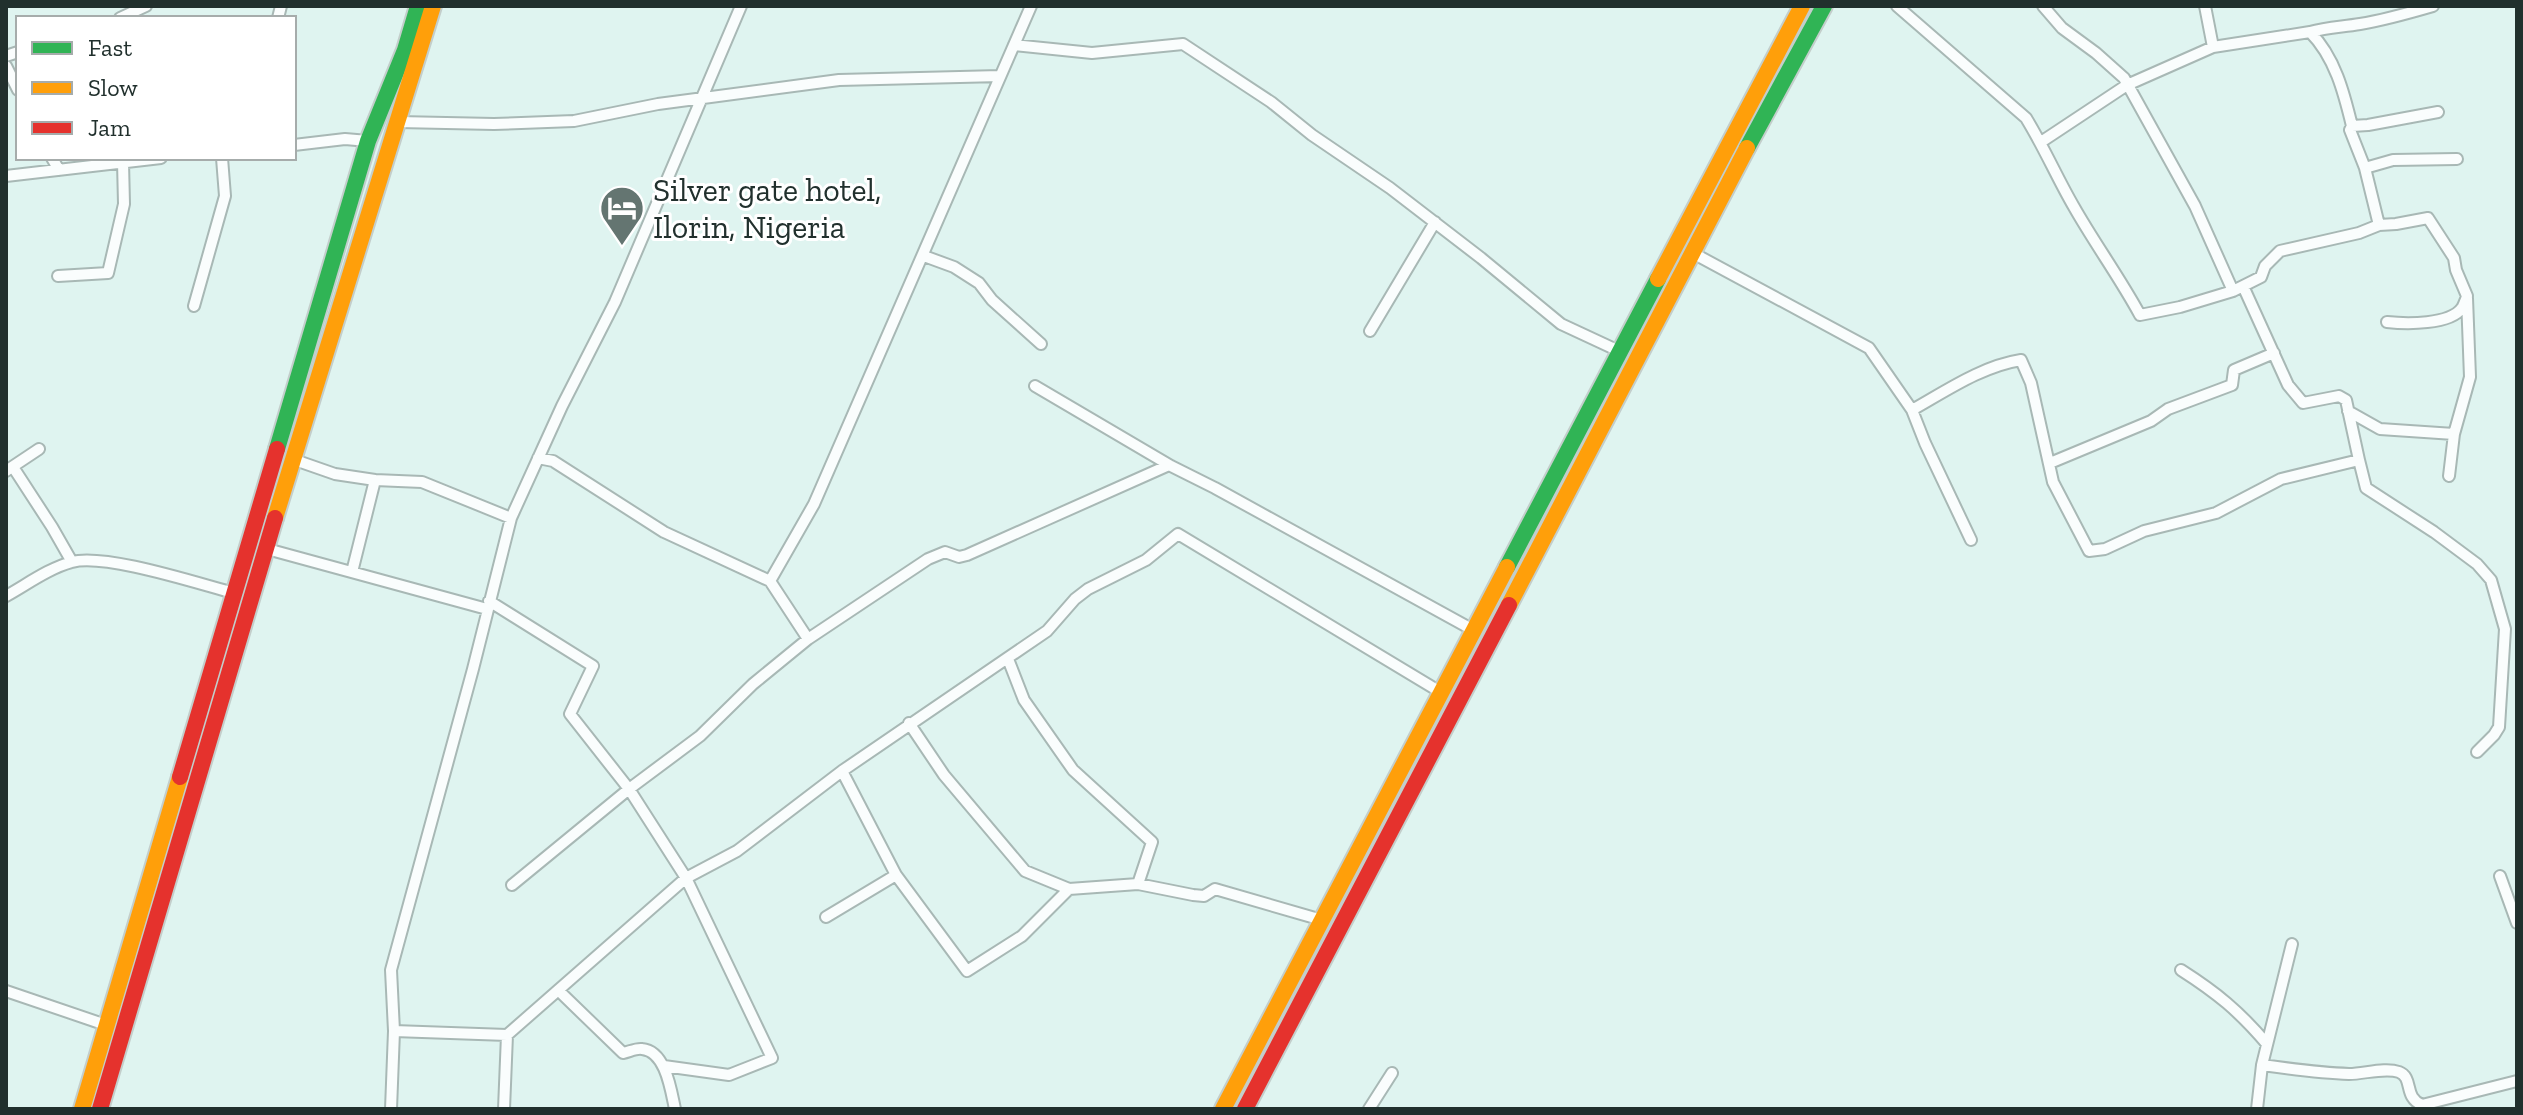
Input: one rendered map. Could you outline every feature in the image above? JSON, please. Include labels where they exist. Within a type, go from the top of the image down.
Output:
[{"type":"main road","points":[[82,1109],[368,141],[405,50],[418,6]]},
{"type":"main road","points":[[100,1109],[292,459],[433,6]]},
{"type":"main road","points":[[1223,1109],[1802,6]]},
{"type":"main road","points":[[1245,1109],[1363,890],[1691,252],[1824,6]]},
{"type":"main road","points":[[339,237],[358,242]]},
{"type":"main road","points":[[226,620],[243,626]]},
{"type":"main road","points":[[177,788],[194,792]]},
{"type":"street","points":[[391,1109],[394,1031],[391,970],[511,518],[615,302],[741,6]]},
{"type":"street","points":[[770,581],[814,504],[1031,6]]},
{"type":"street","points":[[1897,6],[2026,118],[2071,204],[2140,315],[2180,307],[2238,288],[2261,277],[2265,266],[2280,251],[2359,233],[2379,225],[2428,218],[2454,258],[2467,296],[2470,377],[2454,434],[2449,476]]},
{"type":"street","points":[[2043,6],[2062,28],[2119,72],[2195,206],[2288,385],[2303,403],[2339,396],[2346,400],[2366,488],[2477,564],[2491,580],[2505,629],[2499,727],[2477,752]]},
{"type":"street","points":[[2205,6],[2213,47]]},
{"type":"street","points":[[2041,142],[2127,85],[2213,47],[2355,25],[2433,6]]},
{"type":"street","points":[[2310,32],[2322,44],[2333,65],[2379,225]]},
{"type":"street","points":[[1014,45],[1092,53],[1183,44],[1271,102],[1312,135],[1390,188],[1561,324],[1619,351]]},
{"type":"street","points":[[6,66],[16,86]]},
{"type":"street","points":[[398,122],[472,124],[574,121],[658,104],[839,80],[1000,76]]},
{"type":"street","points":[[2352,126],[2438,112]]},
{"type":"street","points":[[296,145],[345,139],[368,141]]},
{"type":"street","points":[[2365,168],[2393,160],[2457,159]]},
{"type":"street","points":[[53,160],[59,170]]},
{"type":"street","points":[[6,176],[142,160]]},
{"type":"street","points":[[194,306],[225,196],[222,160]]},
{"type":"street","points":[[58,276],[108,273],[124,204],[123,162]]},
{"type":"street","points":[[1370,331],[1435,222]]},
{"type":"street","points":[[1691,252],[1869,348],[1912,410],[1971,540]]},
{"type":"street","points":[[924,256],[954,267],[979,283],[992,300],[1041,344]]},
{"type":"street","points":[[2387,322],[2411,324],[2451,317],[2460,311],[2467,296]]},
{"type":"street","points":[[2050,463],[2151,421],[2168,409],[2232,385],[2234,370],[2274,353]]},
{"type":"street","points":[[1912,410],[1972,377],[2005,362],[2021,360],[2031,383],[2053,482],[2089,551],[2105,549],[2144,531],[2216,513],[2281,479],[2359,460]]},
{"type":"street","points":[[1035,386],[1169,465],[1475,631]]},
{"type":"street","points":[[2348,411],[2380,429],[2454,434]]},
{"type":"street","points":[[550,432],[553,461]]},
{"type":"street","points":[[39,449],[10,469],[52,527],[72,562]]},
{"type":"street","points":[[538,458],[553,461],[664,532],[770,581],[808,639]]},
{"type":"street","points":[[292,459],[335,474],[422,482],[511,518]]},
{"type":"street","points":[[512,885],[629,789],[700,736],[753,684],[808,639],[928,559],[945,552],[959,557],[967,555],[1169,465]]},
{"type":"street","points":[[352,572],[375,480]]},
{"type":"street","points":[[394,1031],[507,1035],[686,878],[737,851],[909,723],[1047,631],[1088,589],[1146,560],[1178,534],[1442,693]]},
{"type":"street","points":[[267,549],[488,605],[593,666],[570,714],[629,789],[686,878],[772,1058],[729,1075],[664,1066]]},
{"type":"street","points":[[6,596],[72,562],[90,560],[150,571],[234,593]]},
{"type":"street","points":[[1008,659],[1024,700],[1073,770],[1152,842],[1138,884]]},
{"type":"street","points":[[909,723],[944,775],[1025,871],[1069,889],[1138,884],[1204,896],[1215,889],[1322,920]]},
{"type":"street","points":[[842,771],[896,875],[967,971],[1022,936],[1069,889]]},
{"type":"street","points":[[826,917],[896,875]]},
{"type":"street","points":[[2500,876],[2517,923]]},
{"type":"street","points":[[2257,1109],[2262,1065],[2292,944]]},
{"type":"street","points":[[2181,970],[2241,1013],[2267,1044]]},
{"type":"street","points":[[6,991],[106,1025]]},
{"type":"street","points":[[559,991],[623,1053],[646,1049],[664,1066],[675,1109]]},
{"type":"street","points":[[504,1109],[507,1035]]},
{"type":"street","points":[[2262,1065],[2350,1074],[2394,1071],[2408,1079],[2410,1094],[2415,1102],[2422,1105],[2517,1081]]},
{"type":"street","points":[[1369,1109],[1392,1073]]},
{"type":"traffic: fast","points":[[277,449],[368,141],[405,50],[418,6]]},
{"type":"traffic: fast","points":[[1747,148],[1824,6]]},
{"type":"traffic: fast","points":[[1507,567],[1658,279]]},
{"type":"traffic: slow","points":[[275,518],[433,6]]},
{"type":"traffic: slow","points":[[1658,279],[1802,6]]},
{"type":"traffic: slow","points":[[1509,605],[1747,148]]},
{"type":"traffic: slow","points":[[1223,1109],[1507,567]]},
{"type":"traffic: slow","points":[[82,1109],[180,777]]},
{"type":"traffic: jam","points":[[180,777],[277,449]]},
{"type":"traffic: jam","points":[[100,1109],[275,518]]},
{"type":"traffic: jam","points":[[1245,1109],[1509,605]]},
{"type":"place","name":"Silver gate hotel, Ilorin, Nigeria","points":[[622,247]]}]
